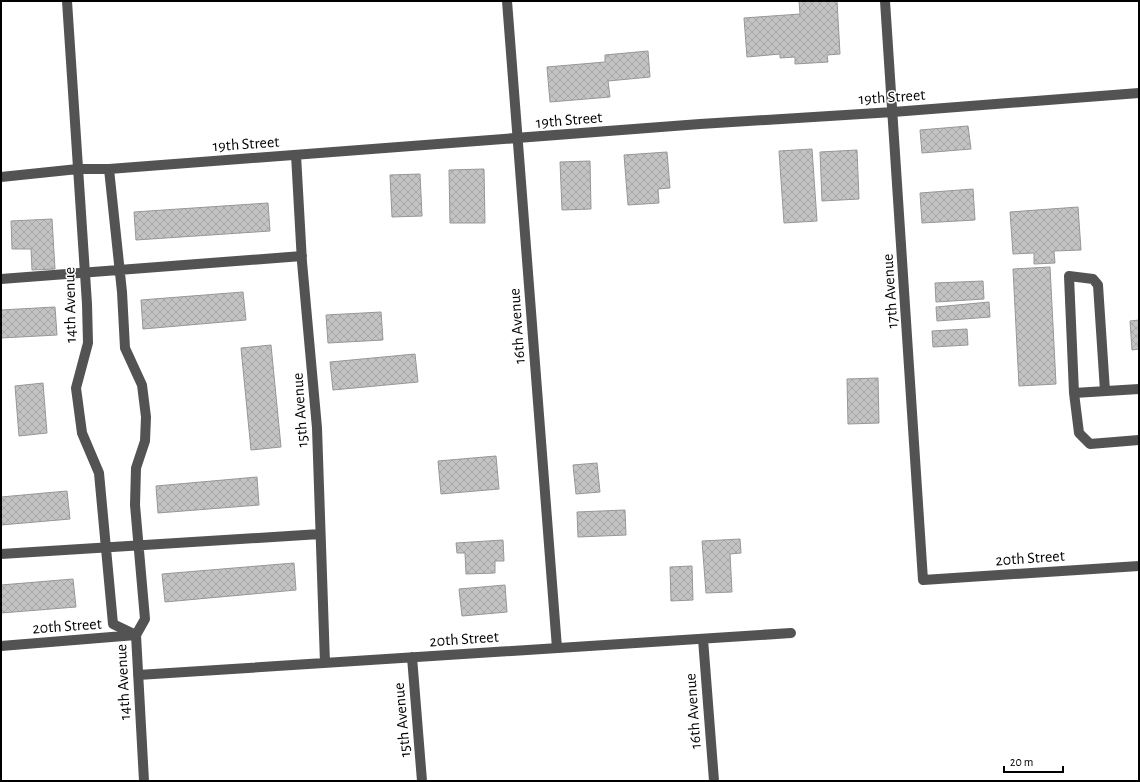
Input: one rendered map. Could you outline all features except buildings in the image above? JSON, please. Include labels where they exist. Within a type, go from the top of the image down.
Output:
[{"type":"street","name":"14th Avenue","points":[[67,1],[87,304],[88,343],[76,388],[82,433],[99,473],[114,624],[136,635],[144,781]]},
{"type":"street","name":"16th Avenue","points":[[507,1],[557,648]]},
{"type":"street","name":"17th Avenue","points":[[885,1],[923,580]]},
{"type":"street","name":"19th Street","points":[[1,177],[78,169],[109,169],[700,124],[893,112],[1139,93]]},
{"type":"street","name":"15th Avenue","points":[[296,155],[302,256],[317,428],[325,663]]},
{"type":"street","points":[[109,169],[125,348],[142,385],[146,417],[145,441],[136,468],[135,505],[145,619],[136,635]]},
{"type":"street","points":[[1,279],[302,256]]},
{"type":"street","points":[[1105,391],[1098,285],[1093,280],[1069,276],[1074,393],[1079,433],[1090,444],[1139,440]]},
{"type":"street","points":[[1074,393],[1139,389]]},
{"type":"street","points":[[1,554],[320,534]]},
{"type":"street","name":"20th Street","points":[[923,580],[1139,566]]},
{"type":"street","name":"20th Street","points":[[138,675],[791,633]]},
{"type":"street","name":"20th Street","points":[[1,646],[136,635]]},
{"type":"street","name":"16th Avenue","points":[[703,639],[714,781]]},
{"type":"street","name":"15th Avenue","points":[[412,657],[422,781]]}]
